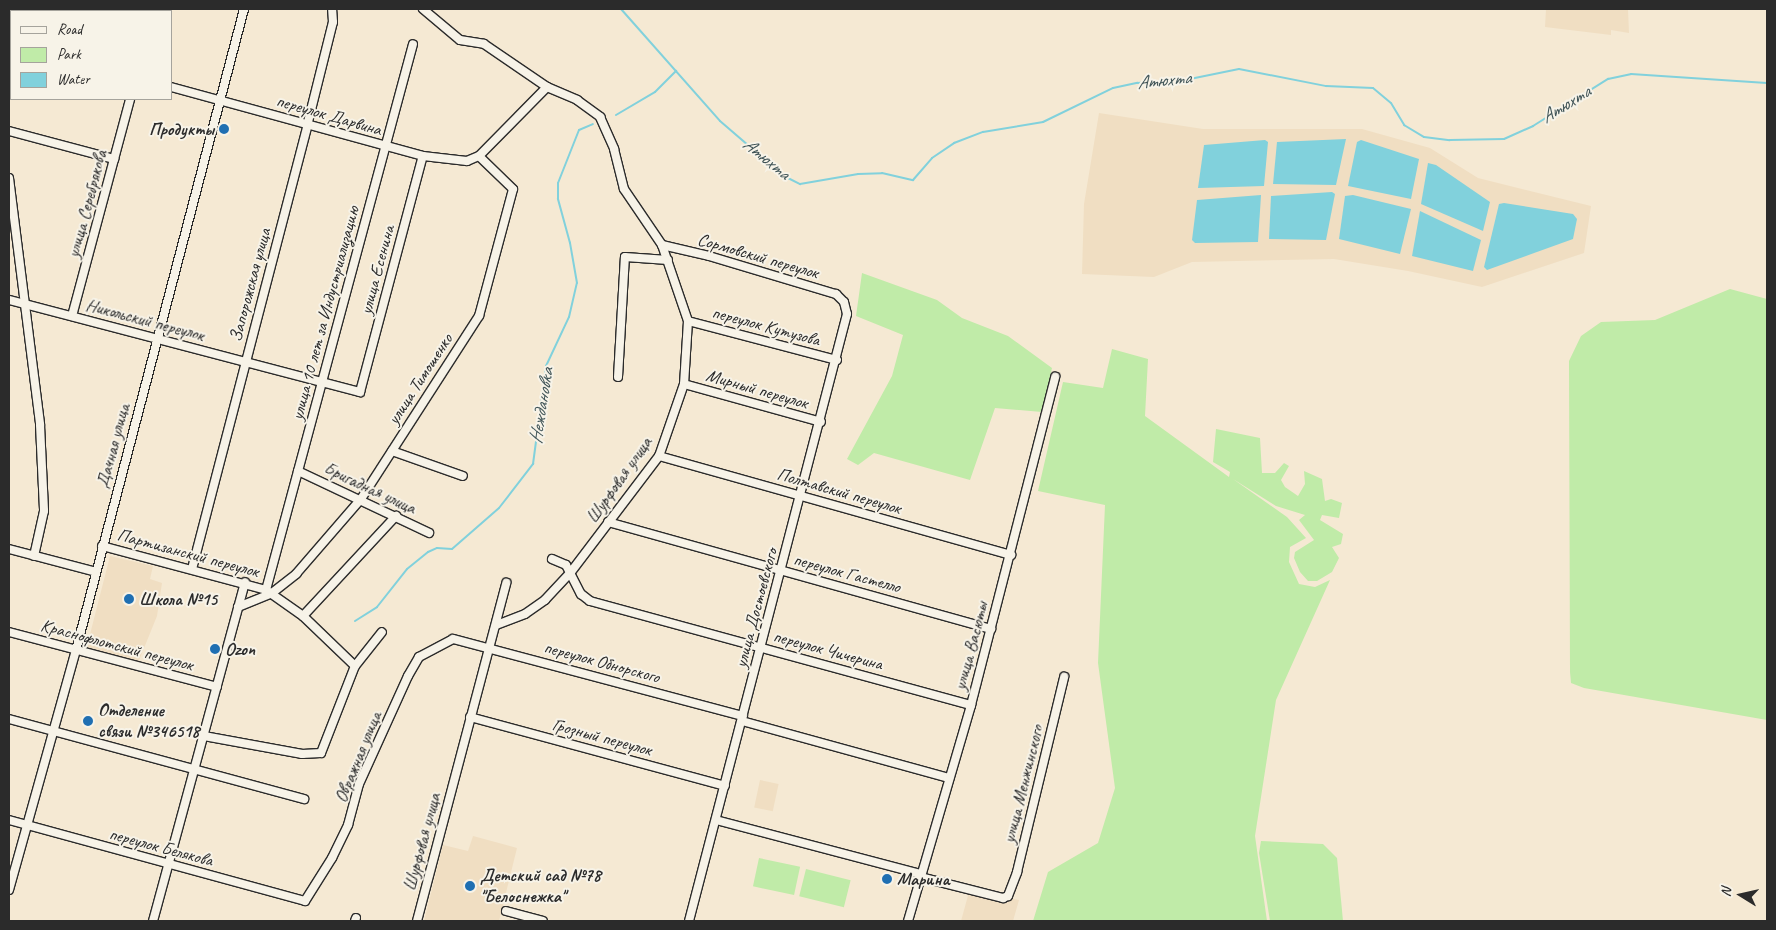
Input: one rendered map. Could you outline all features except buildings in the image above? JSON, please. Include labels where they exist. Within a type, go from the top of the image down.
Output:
[{"type":"street","name":"Дачная улица","points":[[9,890],[76,650],[244,9]]},
{"type":"street","name":"Запорожская улица","points":[[192,569],[333,22],[332,9]]},
{"type":"street","points":[[423,9],[460,40],[484,44],[547,87],[479,156]]},
{"type":"street","name":"улица 10 лет за Индустриализацию","points":[[269,591],[298,471],[413,44]]},
{"type":"street","name":"переулок Дарвина","points":[[172,87],[221,99],[307,126],[423,156],[467,161],[479,156]]},
{"type":"street","name":"Шурфовая улица","points":[[496,625],[525,614],[545,600],[571,572],[659,456],[684,384],[688,321],[662,245],[624,189],[614,149],[600,118],[577,100],[547,87]]},
{"type":"street","name":"улица Серебрякова","points":[[72,316],[130,100]]},
{"type":"street","points":[[9,131],[114,159]]},
{"type":"street","name":"улица Есенина","points":[[360,392],[423,156]]},
{"type":"street","name":"улица Тимошенко","points":[[238,607],[296,574],[361,499],[479,316],[513,189],[479,156]]},
{"type":"street","points":[[9,178],[11,215],[40,425],[44,511],[34,556]]},
{"type":"street","points":[[9,226],[11,215]]},
{"type":"street","name":"Сормовский переулок","points":[[662,245],[709,256],[836,294],[844,302]]},
{"type":"street","points":[[618,377],[625,257],[668,260]]},
{"type":"street","name":"Никольский переулок","points":[[9,300],[360,392]]},
{"type":"street","name":"улица Достоевского","points":[[689,921],[837,360],[847,314],[844,302]]},
{"type":"street","name":"переулок Кутузова","points":[[688,321],[837,360]]},
{"type":"street","name":"улица Васюты","points":[[908,921],[971,704],[1011,555],[1055,377]]},
{"type":"street","name":"Мирный переулок","points":[[684,384],[821,422]]},
{"type":"street","points":[[392,451],[463,476]]},
{"type":"street","name":"Полтавский переулок","points":[[659,456],[1011,555]]},
{"type":"street","name":"Бригадная улица","points":[[298,471],[361,499],[429,533]]},
{"type":"street","points":[[303,616],[396,516]]},
{"type":"street","name":"переулок Гастелло","points":[[608,522],[991,628]]},
{"type":"street","name":"Партизанский переулок","points":[[102,546],[245,582],[269,591]]},
{"type":"street","points":[[9,550],[96,572]]},
{"type":"street","points":[[552,559],[566,565],[571,572]]},
{"type":"street","name":"переулок Чичерина","points":[[571,572],[581,594],[590,601],[971,704]]},
{"type":"street","points":[[153,921],[245,582]]},
{"type":"street","name":"Шурфовая улица","points":[[417,921],[506,583]]},
{"type":"street","points":[[269,591],[303,616],[355,666]]},
{"type":"street","name":"Краснофлотский переулок","points":[[9,632],[217,687]]},
{"type":"street","points":[[204,736],[302,754],[321,754],[355,666],[382,632]]},
{"type":"street","name":"переулок Обнорского","points":[[453,639],[490,647],[949,778]]},
{"type":"street","name":"Овражная улица","points":[[305,901],[332,858],[348,825],[359,784],[408,676],[419,657],[453,639]]},
{"type":"street","name":"улица Менжинского","points":[[921,875],[1003,898],[1008,896],[1017,872],[1064,677]]},
{"type":"street","name":"Грозный переулок","points":[[470,717],[725,786]]},
{"type":"street","points":[[9,719],[304,799]]},
{"type":"street","name":"переулок Белякова","points":[[9,820],[168,866],[305,901]]},
{"type":"street","points":[[716,820],[921,875]]},
{"type":"street","points":[[506,911],[543,921]]},
{"type":"shaded area","points":[[1546,9],[1628,9],[1629,33],[1611,30],[1611,35],[1545,27]]},
{"type":"shaded area","points":[[1099,113],[1203,129],[1362,129],[1430,148],[1478,178],[1591,206],[1584,253],[1482,287],[1408,271],[1334,259],[1192,262],[1154,277],[1082,274],[1084,204]]},
{"type":"shaded area","name":"Школа №15","points":[[110,556],[153,566],[150,579],[162,583],[157,616],[138,663],[86,650]]},
{"type":"shaded area","points":[[760,780],[779,784],[773,811],[754,807]]},
{"type":"shaded area","name":"Детский сад №78 \"Белоснежка\"","points":[[473,836],[517,848],[499,921],[424,921],[443,845],[468,851]]},
{"type":"shaded area","points":[[969,892],[1007,903],[1009,898],[1019,900],[1013,921],[961,921]]},
{"type":"green space","points":[[862,273],[937,300],[962,318],[1008,336],[1052,368],[1042,412],[995,408],[970,480],[874,453],[858,465],[847,459],[892,376],[903,335],[856,316]]},
{"type":"green space","points":[[1730,289],[1767,299],[1767,720],[1584,688],[1571,683],[1570,672],[1569,361],[1581,336],[1601,322],[1655,320]]},
{"type":"green space","points":[[1112,349],[1148,359],[1145,416],[1229,477],[1230,472],[1213,462],[1216,429],[1260,438],[1262,473],[1275,473],[1284,463],[1289,466],[1281,480],[1285,487],[1298,496],[1305,484],[1304,471],[1322,479],[1325,501],[1331,499],[1342,503],[1339,518],[1322,515],[1320,520],[1343,534],[1341,544],[1332,547],[1339,558],[1332,572],[1317,581],[1308,581],[1300,572],[1294,558],[1295,552],[1314,540],[1299,520],[1305,515],[1276,506],[1233,479],[1287,517],[1306,538],[1290,547],[1289,562],[1299,584],[1315,587],[1330,580],[1276,700],[1255,836],[1267,921],[1033,921],[1048,872],[1098,843],[1115,788],[1098,663],[1105,505],[1038,491],[1063,382],[1103,388]]},
{"type":"green space","points":[[1261,841],[1323,844],[1337,858],[1343,921],[1270,921],[1259,853]]},
{"type":"green space","points":[[759,858],[800,867],[794,895],[753,886]]},
{"type":"green space","points":[[806,869],[851,880],[844,907],[799,896]]},
{"type":"water","points":[[1346,139],[1336,185],[1273,184],[1277,142]]},
{"type":"water","points":[[1265,140],[1268,142],[1264,186],[1198,188],[1204,145]]},
{"type":"water","points":[[1361,140],[1419,159],[1411,199],[1348,186],[1357,142]]},
{"type":"water","points":[[1428,163],[1436,165],[1490,202],[1483,231],[1421,204]]},
{"type":"water","points":[[1332,192],[1335,194],[1326,240],[1269,239],[1271,196]]},
{"type":"water","points":[[1261,195],[1258,242],[1195,243],[1192,240],[1197,200]]},
{"type":"water","points":[[1353,195],[1411,209],[1400,254],[1339,239],[1345,196]]},
{"type":"water","points":[[1504,203],[1573,214],[1577,219],[1573,239],[1487,270],[1484,267],[1499,204]]},
{"type":"water","points":[[1420,211],[1481,240],[1473,271],[1412,256]]},
{"type":"waterway","name":"Атюхта","points":[[621,9],[720,121],[784,176],[800,184],[858,174],[882,173],[913,180],[932,158],[954,143],[983,132],[1043,122],[1113,88],[1137,83],[1185,80],[1239,69],[1326,86],[1373,88],[1391,103],[1404,125],[1424,137],[1450,140],[1504,139],[1533,126],[1608,79],[1631,74],[1767,83]]},
{"type":"waterway","name":"Неждановка","points":[[616,115],[655,92],[676,71]]},
{"type":"waterway","name":"Неждановка","points":[[355,621],[377,607],[407,569],[428,552],[437,548],[452,549],[499,508],[533,464],[546,366],[569,317],[577,283],[570,243],[558,199],[558,183],[579,130],[593,124]]},
{"type":"place","name":"Продукты","points":[[224,129]]},
{"type":"place","name":"Школа №15","points":[[129,599]]},
{"type":"place","name":"Ozon","points":[[215,649]]},
{"type":"place","name":"Отделение связи №346518","points":[[88,721]]},
{"type":"place","name":"Марина","points":[[887,879]]},
{"type":"place","name":"Детский сад №78 \"Белоснежка\"","points":[[470,886]]}]
